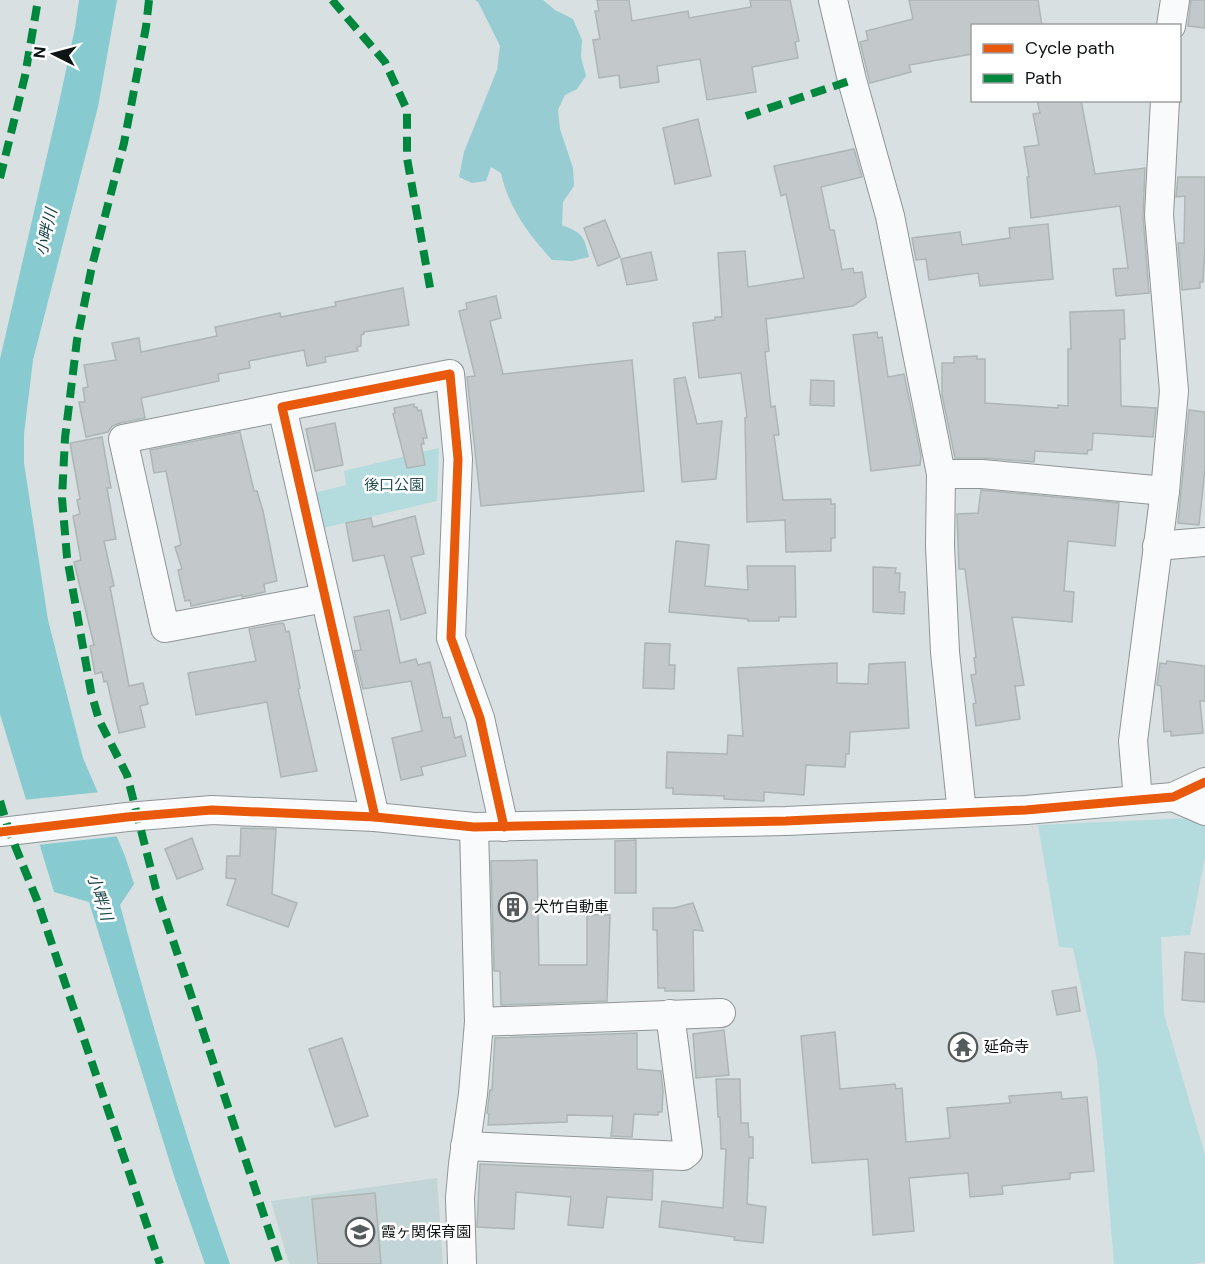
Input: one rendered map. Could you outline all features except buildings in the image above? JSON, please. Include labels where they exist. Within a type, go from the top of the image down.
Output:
[{"type":"street","points":[[833,0],[852,80],[890,216],[941,474],[940,546],[945,652],[962,813]]},
{"type":"street","points":[[1171,24],[1174,0]]},
{"type":"street","points":[[1138,800],[1133,741],[1165,491],[1174,391],[1159,214],[1165,102]]},
{"type":"street","points":[[326,598],[165,628],[123,439],[450,374],[458,459],[451,638],[480,718],[504,827]]},
{"type":"street","points":[[282,407],[375,817]]},
{"type":"street","points":[[941,474],[982,474],[1165,491]]},
{"type":"street","points":[[1157,546],[1205,542]]},
{"type":"street","points":[[9,831],[212,810],[375,817],[474,827],[786,821],[1026,810],[1173,797],[1205,782]]},
{"type":"street","points":[[1173,797],[1205,811]]},
{"type":"street","points":[[462,1264],[460,1198],[479,1022],[474,827]]},
{"type":"street","points":[[479,1022],[721,1012]]},
{"type":"street","points":[[465,1146],[683,1156],[688,1152],[670,1014]]},
{"type":"shaded area","points":[[475,0],[543,0],[555,10],[573,19],[582,40],[581,57],[586,76],[577,89],[565,95],[558,110],[560,129],[573,168],[574,186],[563,202],[562,225],[581,236],[589,257],[572,261],[552,260],[520,220],[501,173],[491,167],[486,181],[472,183],[459,177],[464,152],[497,70],[500,46]]},
{"type":"shaded area","name":"霞ヶ関保育園","points":[[437,1178],[443,1264],[289,1264],[271,1201]]},
{"type":"green space","name":"後口公園","points":[[439,448],[437,501],[323,528],[315,493],[346,485],[344,471]]},
{"type":"green space","points":[[1192,818],[1205,826],[1205,857],[1190,935],[1161,937],[1164,1014],[1205,1155],[1205,1262],[1114,1264],[1097,1061],[1073,948],[1059,947],[1038,825]]},
{"type":"water","name":"小畔川","points":[[79,0],[117,0],[98,107],[33,360],[24,434],[24,463],[48,620],[83,758],[125,856],[134,884],[120,905],[171,1086],[230,1264],[205,1264],[175,1179],[89,902],[54,892],[0,714],[0,359],[57,112]]},
{"type":"pier","points":[[101,792],[120,836],[37,845],[23,800]]},
{"type":"marked path","points":[[0,178],[25,76],[38,0]]},
{"type":"marked path","points":[[149,0],[124,143],[92,266],[77,340],[65,438],[62,498],[67,557],[91,692],[99,720],[127,775],[156,889],[280,1264]]},
{"type":"marked path","points":[[332,0],[385,62],[407,110],[407,158],[431,293]]},
{"type":"marked path","points":[[746,116],[852,80]]},
{"type":"marked path","points":[[0,801],[9,831],[37,900],[160,1264]]},
{"type":"cycle path","points":[[375,817],[282,407],[450,374],[458,459],[451,638],[480,718],[504,827]]},
{"type":"cycle path","points":[[0,832],[127,817],[212,810],[375,817],[474,827],[786,821],[1026,810],[1173,797],[1205,782]]},
{"type":"place","name":"犬竹自動車","points":[[513,907]]},
{"type":"place","name":"延命寺","points":[[963,1047]]},
{"type":"place","name":"霞ヶ関保育園","points":[[360,1232]]}]
